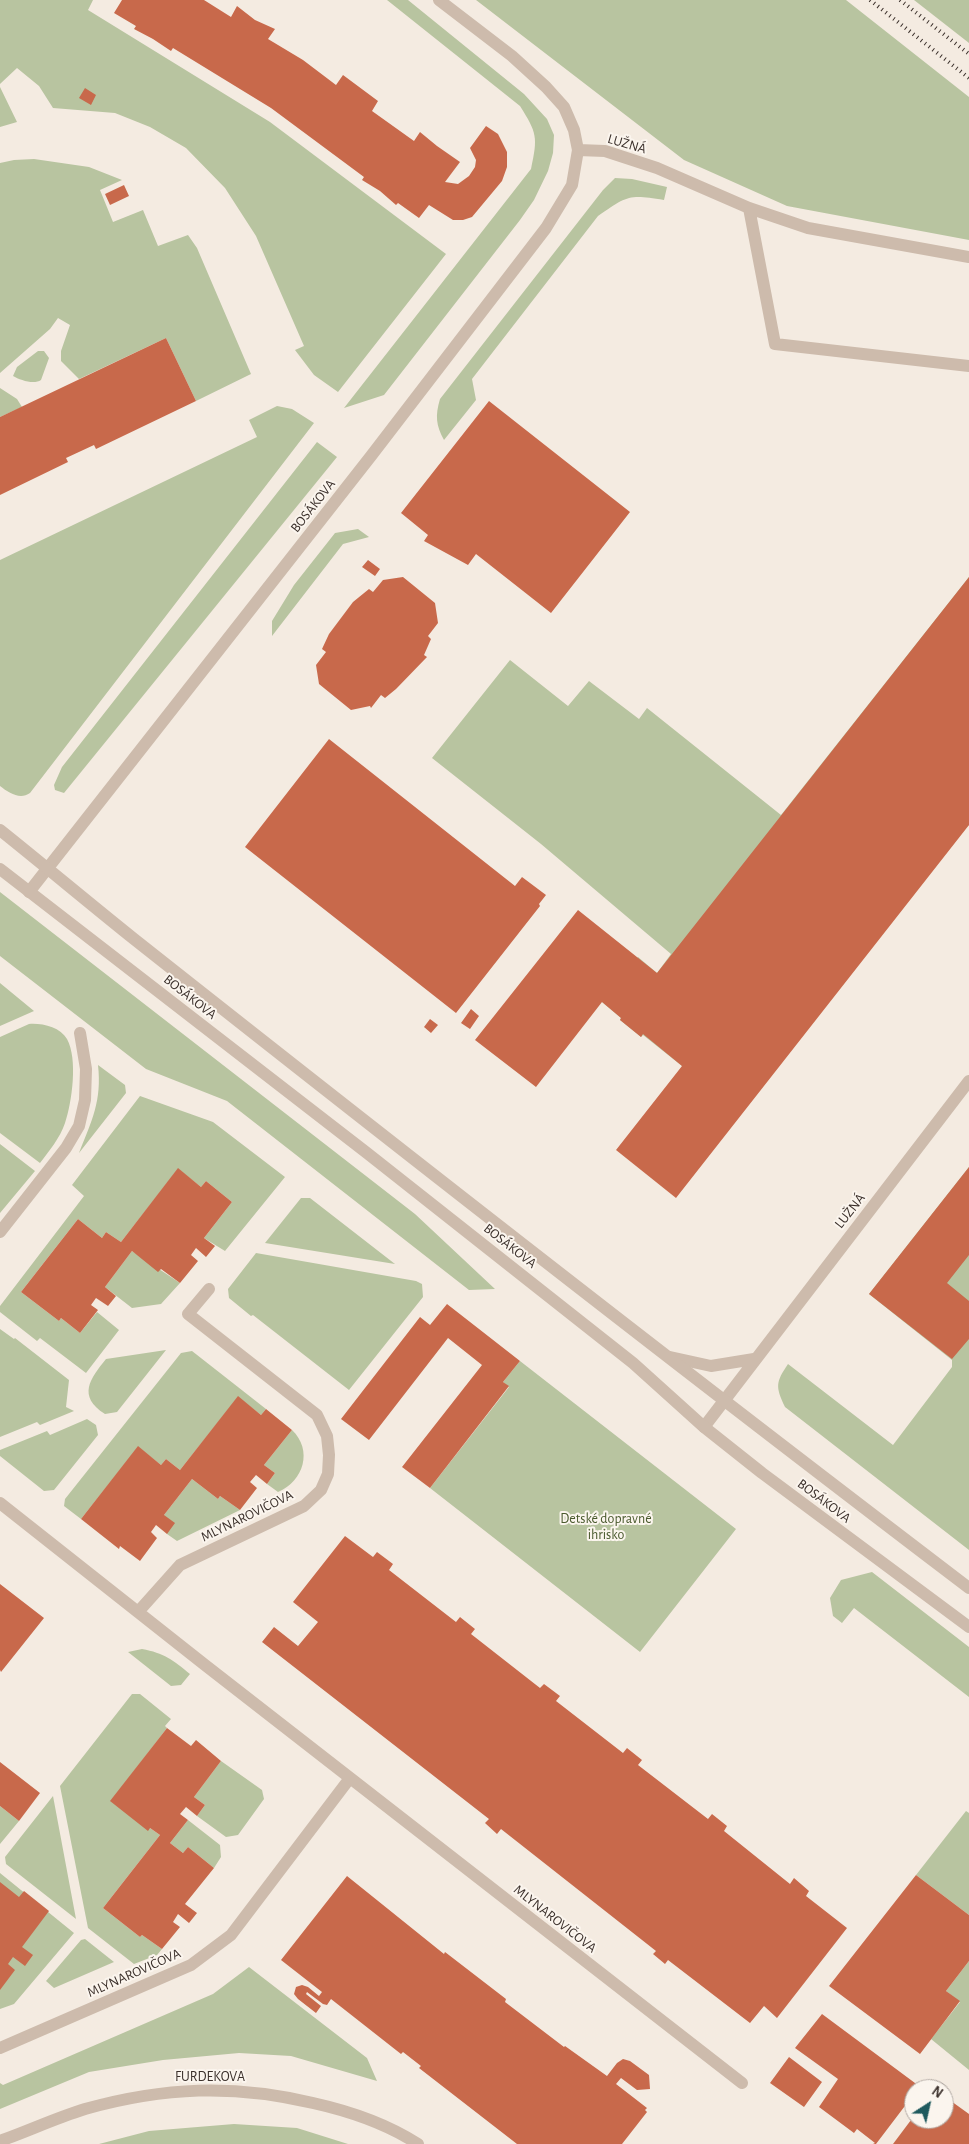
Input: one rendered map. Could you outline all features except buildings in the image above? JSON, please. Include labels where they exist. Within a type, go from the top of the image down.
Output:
[{"type":"street","points":[[440,0],[512,56],[546,87],[564,107],[574,130],[578,150]]},
{"type":"street","name":"LUŽNÁ","points":[[578,150],[605,151],[658,168],[749,208],[808,228],[969,257]]},
{"type":"street","name":"BOSÁKOVA","points":[[29,892],[372,456],[546,228],[572,185],[578,150]]},
{"type":"street","points":[[749,208],[775,344],[969,366]]},
{"type":"street","name":"BOSÁKOVA","points":[[0,830],[131,937],[382,1134],[724,1399],[783,1447],[969,1588]]},
{"type":"street","name":"BOSÁKOVA","points":[[0,869],[375,1159],[633,1362],[704,1426],[842,1534],[969,1627]]},
{"type":"street","points":[[0,1232],[66,1148],[79,1126],[85,1100],[86,1069],[80,1033]]},
{"type":"street","name":"LUŽNÁ","points":[[704,1426],[969,1081]]},
{"type":"street","name":"MLYNAROVIČOVA","points":[[138,1612],[180,1565],[304,1506],[321,1490],[328,1474],[330,1455],[327,1436],[317,1415],[188,1314],[209,1289]]},
{"type":"street","points":[[670,1357],[711,1366],[754,1359]]},
{"type":"street","name":"MLYNAROVIČOVA","points":[[0,1503],[742,2083]]},
{"type":"street","name":"MLYNAROVIČOVA","points":[[0,2048],[191,1965],[231,1935],[350,1778]]},
{"type":"street","name":"FURDEKOVA","points":[[0,2141],[83,2110],[126,2100],[158,2093],[228,2090],[274,2095],[324,2106],[370,2120],[418,2144]]},
{"type":"green space","points":[[0,0],[93,0],[88,10],[270,122],[446,254],[338,392],[314,375],[295,350],[304,346],[256,236],[225,188],[186,148],[150,127],[115,113],[53,108],[39,86],[17,68],[0,84]]},
{"type":"green space","points":[[387,0],[408,0],[524,94],[547,119],[554,135],[553,153],[548,171],[534,200],[384,395],[344,408],[531,169],[535,149],[533,129],[520,106]]},
{"type":"green space","points":[[476,0],[846,0],[969,97],[969,240],[787,206],[684,160]]},
{"type":"green space","points":[[914,0],[969,0],[969,43]]},
{"type":"green space","points":[[0,87],[17,122],[0,127]]},
{"type":"green space","points":[[34,159],[89,167],[122,180],[100,190],[113,222],[143,210],[158,246],[188,235],[197,248],[251,374],[196,401],[166,338],[79,379],[61,361],[61,351],[70,325],[58,318],[50,329],[0,373],[0,163]]},
{"type":"green space","points":[[615,178],[632,179],[667,187],[664,200],[643,197],[628,198],[615,204],[598,216],[472,379],[476,400],[444,440],[437,420],[440,399],[603,190]]},
{"type":"green space","points":[[38,351],[44,351],[49,358],[41,380],[31,382],[13,376],[17,367]]},
{"type":"green space","points":[[0,388],[17,399],[22,407],[0,417]]},
{"type":"green space","points":[[277,406],[292,409],[314,423],[30,793],[18,796],[3,789],[0,786],[0,560],[257,437],[249,420]]},
{"type":"green space","points":[[317,442],[337,457],[64,793],[55,790],[54,785],[62,767]]},
{"type":"green space","points":[[358,529],[369,537],[343,544],[272,636],[272,621],[294,585],[335,533]]},
{"type":"green space","points":[[969,577],[969,825],[682,1066],[643,1035],[641,1037],[602,1002],[638,957],[657,973],[671,954],[541,844],[432,758],[510,660],[568,706],[589,681],[639,719],[647,708],[781,815]]},
{"type":"green space","points":[[0,892],[415,1214],[495,1289],[469,1290],[227,1101],[146,1069],[0,956]]},
{"type":"green space","points":[[0,983],[34,1011],[0,1026]]},
{"type":"green space","points":[[29,1024],[45,1025],[60,1031],[64,1035],[70,1047],[73,1069],[70,1104],[63,1129],[40,1163],[0,1133],[0,1037]]},
{"type":"green space","points":[[98,1065],[125,1085],[126,1093],[79,1153],[95,1110],[99,1089]]},
{"type":"green space","points":[[140,1096],[213,1122],[285,1177],[225,1251],[204,1238],[232,1202],[206,1181],[201,1187],[178,1169],[121,1242],[106,1232],[102,1238],[78,1219],[21,1292],[59,1321],[61,1318],[80,1333],[97,1312],[119,1330],[86,1373],[40,1338],[37,1341],[0,1312],[0,1306],[84,1196],[72,1185]]},
{"type":"green space","points":[[0,1144],[35,1171],[0,1213]]},
{"type":"green space","points":[[969,1167],[969,1550],[785,1407],[778,1384],[788,1364],[893,1445],[952,1367],[952,1360],[869,1294]]},
{"type":"green space","points":[[301,1198],[310,1198],[395,1264],[265,1243]]},
{"type":"green space","points":[[132,1251],[180,1283],[161,1304],[132,1308],[105,1287]]},
{"type":"green space","points":[[256,1253],[416,1281],[422,1284],[423,1297],[349,1390],[229,1298],[228,1289]]},
{"type":"green space","points":[[0,1329],[15,1338],[69,1380],[66,1407],[74,1411],[40,1425],[37,1422],[0,1437]]},
{"type":"green space","points":[[166,1350],[117,1412],[105,1414],[91,1401],[89,1387],[91,1380],[106,1359]]},
{"type":"green space","points":[[192,1351],[266,1409],[261,1415],[238,1397],[180,1470],[166,1459],[161,1465],[138,1447],[81,1519],[64,1506],[65,1499],[181,1353]]},
{"type":"green space","name":"Detské dopravné ihrisko","points":[[520,1361],[736,1529],[640,1652],[430,1488],[509,1387],[503,1382]]},
{"type":"green space","points":[[87,1419],[96,1425],[98,1435],[54,1490],[44,1491],[0,1456],[0,1450],[47,1431],[50,1435]]},
{"type":"green space","points":[[292,1430],[302,1447],[303,1464],[294,1480],[278,1492],[267,1484],[275,1473],[264,1465]]},
{"type":"green space","points":[[192,1479],[218,1499],[220,1496],[240,1510],[177,1541],[167,1534],[164,1515]]},
{"type":"green space","points":[[872,1572],[969,1647],[969,1697],[854,1608],[842,1623],[833,1616],[830,1598],[841,1580]]},
{"type":"green space","points":[[142,1649],[168,1658],[190,1674],[181,1685],[171,1686],[128,1652]]},
{"type":"green space","points":[[132,1694],[140,1694],[171,1719],[165,1726],[167,1728],[111,1801],[160,1835],[103,1908],[140,1937],[142,1935],[162,1949],[157,1955],[134,1964],[88,1928],[60,1786]]},
{"type":"green space","points":[[221,1761],[262,1790],[264,1799],[238,1835],[226,1837],[197,1816],[205,1805],[194,1797]]},
{"type":"green space","points":[[53,1796],[76,1919],[6,1864],[5,1857]]},
{"type":"green space","points":[[0,1806],[19,1821],[0,1844]]},
{"type":"green space","points":[[966,1811],[969,1813],[969,1915],[916,1875]]},
{"type":"green space","points":[[188,1820],[220,1845],[221,1857],[214,1868],[188,1847],[183,1853],[170,1843]]},
{"type":"green space","points":[[0,1873],[74,1933],[14,2004],[0,2009]]},
{"type":"green space","points":[[85,1939],[114,1962],[54,1988],[46,1981],[81,1940]]},
{"type":"green space","points":[[969,1961],[969,2070],[931,2039],[960,2002],[946,1991]]},
{"type":"green space","points":[[249,1967],[367,2058],[377,2081],[291,2056],[239,2053],[163,2060],[89,2072],[0,2109],[0,2083],[3,2085],[213,1994]]},
{"type":"green space","points":[[234,2124],[297,2128],[348,2144],[99,2144],[149,2131]]},
{"type":"railway","points":[[870,0],[969,78]]},
{"type":"railway","points":[[900,0],[969,54]]}]
